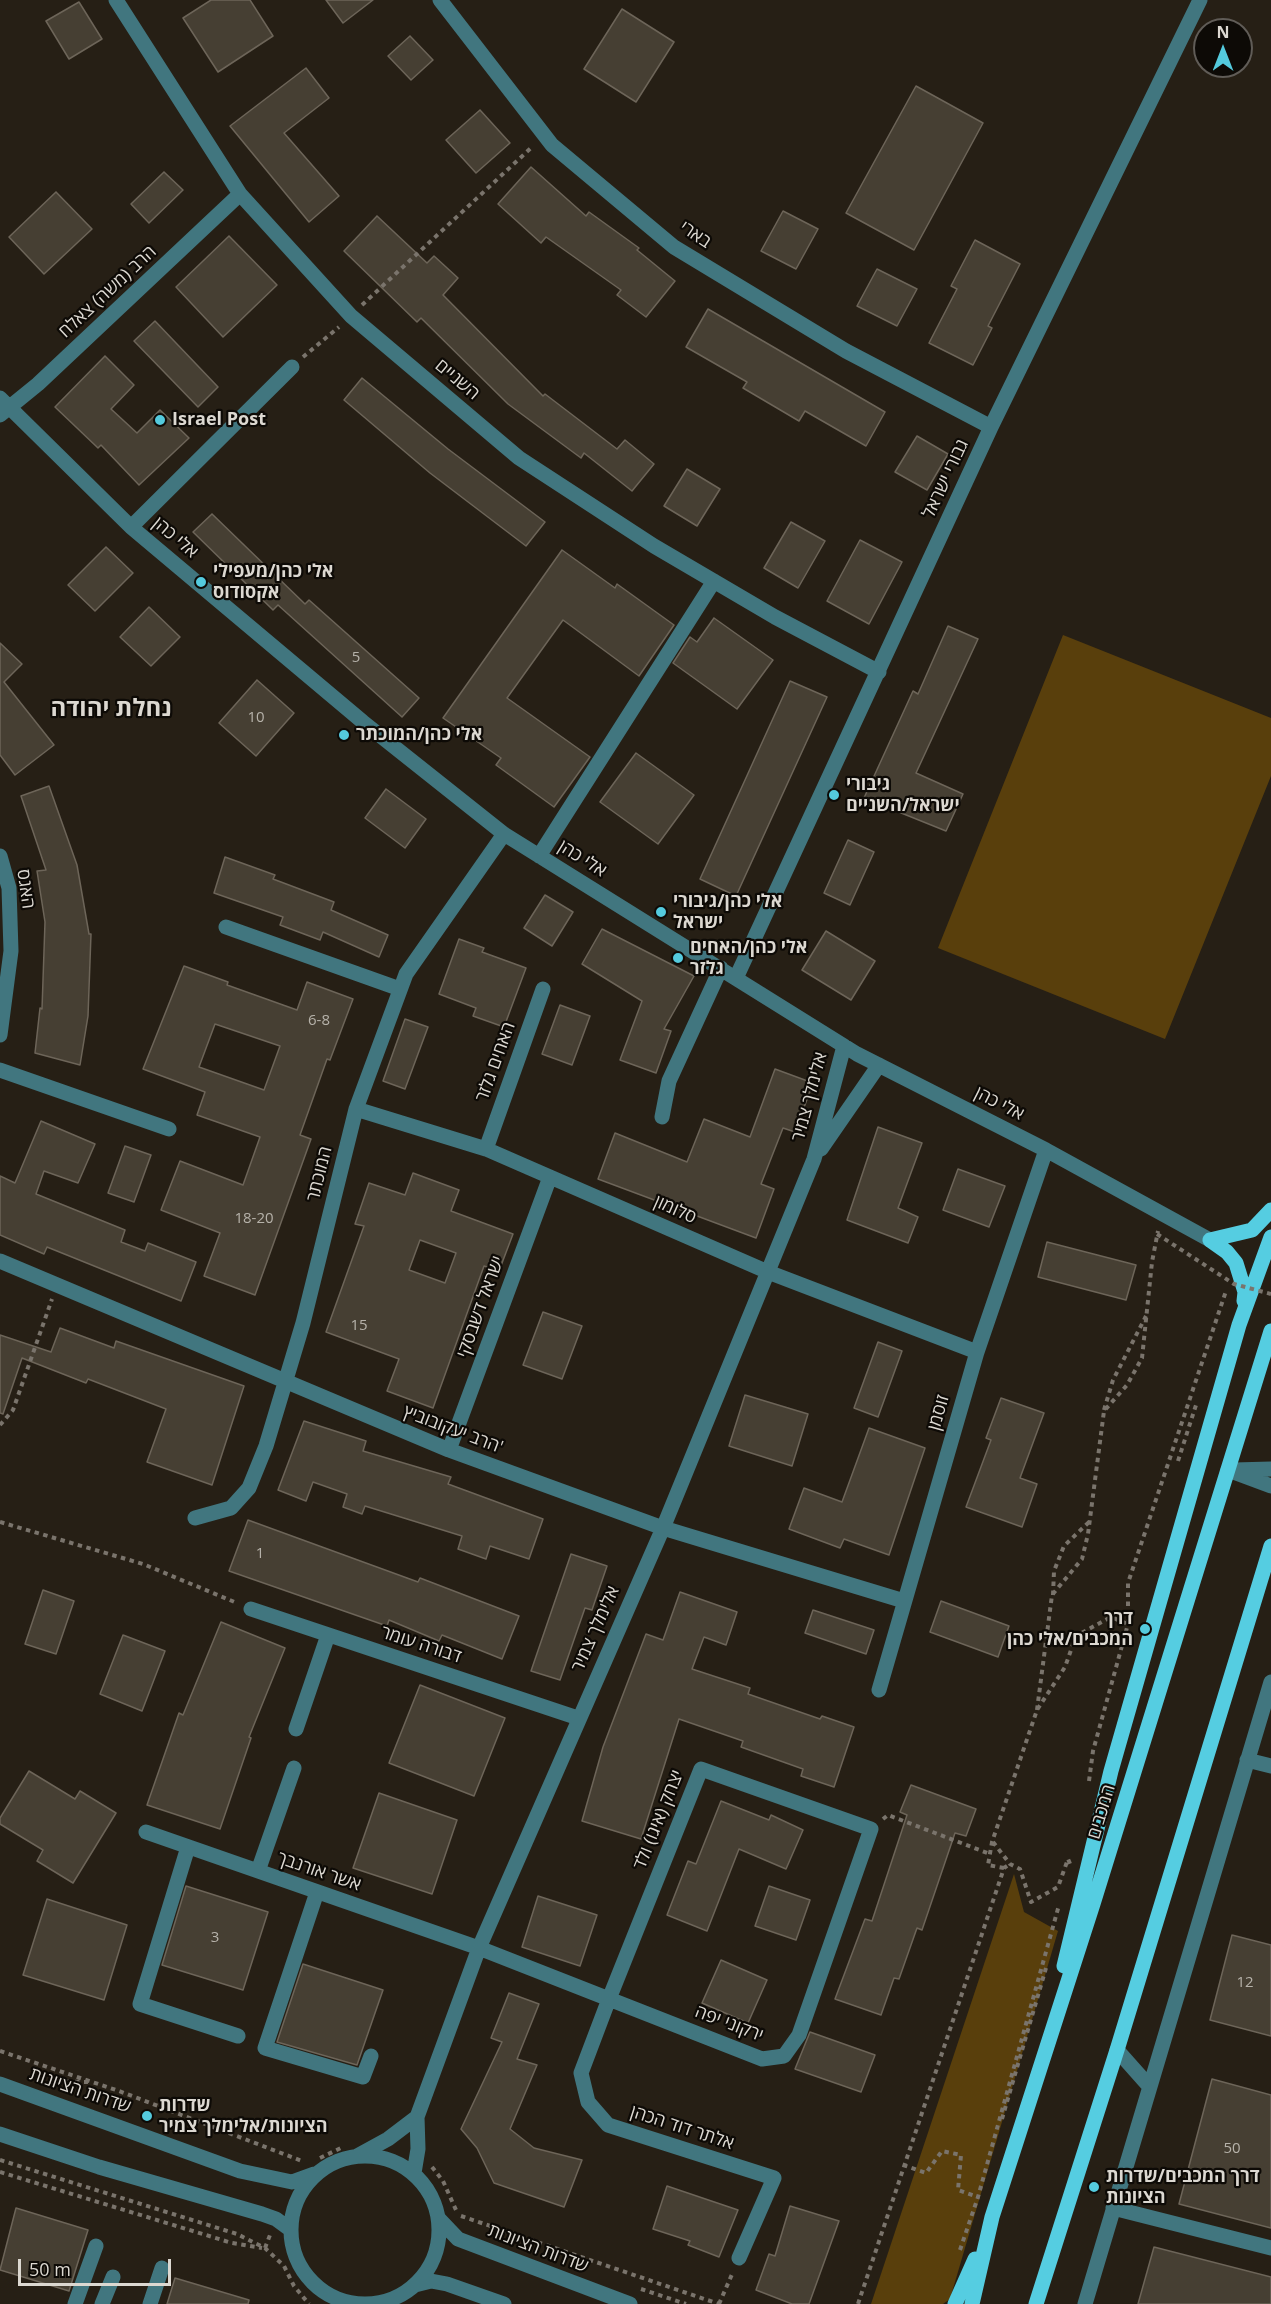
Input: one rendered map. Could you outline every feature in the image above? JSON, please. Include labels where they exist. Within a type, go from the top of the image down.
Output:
[{"type":"main road","points":[[1210,1240],[1252,1230],[1271,1210]]},
{"type":"main road","points":[[1034,2086],[1111,1771],[1239,1325],[1271,1237]]},
{"type":"main road","points":[[1210,1240],[1227,1252],[1236,1263],[1245,1292],[1239,1325]]},
{"type":"main road","name":"המכבים","points":[[972,2304],[992,2217],[1271,1331]]},
{"type":"main road","points":[[1036,2304],[1117,2050],[1271,1546]]},
{"type":"main road","points":[[955,2304],[992,2217]]},
{"type":"street","name":"השניים","points":[[116,0],[240,194],[351,316],[519,458],[654,546],[879,672]]},
{"type":"street","name":"בארי","points":[[440,0],[552,145],[674,247],[846,351],[991,427]]},
{"type":"street","name":"גבורי ישראל","points":[[736,978],[991,427],[1200,0]]},
{"type":"street","name":"הרב (משה) צאלח","points":[[3,407],[38,384],[240,194]]},
{"type":"street","points":[[131,527],[292,368]]},
{"type":"street","name":"אלי כהן","points":[[3,407],[131,527],[363,722],[504,834],[844,1046],[1046,1150],[1210,1240]]},
{"type":"street","points":[[539,856],[714,581]]},
{"type":"street","name":"המוכתר","points":[[195,1518],[231,1508],[249,1488],[266,1446],[303,1323],[356,1109],[400,989],[406,974],[504,834]]},
{"type":"street","name":"האגס","points":[[0,856],[9,888],[11,951],[0,1035]]},
{"type":"street","points":[[226,927],[400,989]]},
{"type":"street","points":[[663,1117],[669,1081],[721,968]]},
{"type":"street","name":"האחים גלזר","points":[[486,1149],[543,989]]},
{"type":"street","name":"אלימלך צמיר","points":[[414,2173],[418,2149],[417,2117],[479,1948],[663,1528],[814,1159],[844,1046]]},
{"type":"street","name":"אלימלך צמיר","points":[[814,1159],[879,1065]]},
{"type":"street","points":[[0,1070],[169,1129]]},
{"type":"street","name":"סלומון","points":[[356,1109],[486,1149],[768,1272],[977,1352]]},
{"type":"street","name":"זוסמן","points":[[879,1690],[977,1352],[1046,1150]]},
{"type":"street","name":"ישראל דשבסקי","points":[[449,1450],[550,1176]]},
{"type":"street","name":"הרב יעקובוביץ'","points":[[0,1261],[285,1384],[449,1450],[663,1528],[904,1601]]},
{"type":"street","points":[[1228,1470],[1271,1469]]},
{"type":"street","points":[[1228,1470],[1271,1486]]},
{"type":"street","name":"דבורה עומר","points":[[251,1609],[578,1718]]},
{"type":"street","points":[[296,1729],[328,1635]]},
{"type":"street","points":[[1085,2304],[1271,1682]]},
{"type":"street","points":[[1247,1760],[1271,1767]]},
{"type":"street","points":[[258,1871],[294,1768]]},
{"type":"street","name":"יצחק (איגו) ולד","points":[[609,1999],[701,1769],[871,1829]]},
{"type":"street","name":"ירקוני יפה","points":[[479,1948],[762,2059],[784,2056],[799,2035],[871,1829]]},
{"type":"street","name":"אשר אורנבך","points":[[146,1832],[479,1948]]},
{"type":"street","points":[[188,1847],[140,2004],[238,2036]]},
{"type":"street","points":[[317,1892],[265,2048],[363,2078],[371,2056]]},
{"type":"street","name":"אלתר דוד הכהן","points":[[609,1999],[581,2073],[588,2102],[608,2125],[774,2178],[739,2258]]},
{"type":"street","points":[[1117,2050],[1149,2086]]},
{"type":"street","name":"שדרות הציונות","points":[[0,2084],[240,2171],[292,2182],[315,2165]]},
{"type":"street","points":[[417,2117],[388,2139],[357,2156],[315,2165],[294,2209],[291,2230],[299,2263],[323,2296],[359,2304],[379,2303],[393,2299],[416,2285],[430,2281],[447,2284],[504,2304]]},
{"type":"street","points":[[0,2134],[99,2167],[262,2214],[276,2219],[291,2230]]},
{"type":"street","points":[[357,2156],[377,2157],[397,2163],[414,2173],[426,2187],[439,2219],[439,2244],[430,2266],[416,2285]]},
{"type":"street","points":[[1113,2208],[1271,2248]]},
{"type":"street","name":"שדרות הציונות","points":[[439,2219],[458,2239],[630,2304]]},
{"type":"street","points":[[75,2304],[96,2246]]},
{"type":"street","points":[[150,2304],[162,2268]]},
{"type":"street","points":[[102,2304],[113,2277]]},
{"type":"path","points":[[292,368],[545,136]]},
{"type":"path","points":[[1104,1411],[1127,1385],[1142,1358],[1157,1234],[1162,1214]]},
{"type":"path","points":[[1157,1234],[1234,1284],[1271,1294]]},
{"type":"path","points":[[1088,1785],[1093,1751],[1128,1624],[1128,1583],[1236,1263]]},
{"type":"path","points":[[0,1425],[13,1410],[57,1286]]},
{"type":"path","points":[[1053,1595],[1082,1558],[1104,1411],[1113,1380],[1147,1314]]},
{"type":"path","points":[[1170,1458],[1189,1465]]},
{"type":"path","points":[[0,1522],[143,1564],[251,1609]]},
{"type":"path","points":[[1004,1868],[988,1865],[992,1842],[1037,1710],[1053,1595],[1054,1571],[1064,1546],[1089,1522]]},
{"type":"path","points":[[1037,1710],[1065,1667],[1076,1636],[1111,1617],[1128,1624]]},
{"type":"path","points":[[871,1829],[888,1815],[990,1854]]},
{"type":"path","points":[[992,1842],[1010,1864],[1020,1869],[1031,1902],[1058,1887],[1068,1859],[1072,1866]]},
{"type":"path","points":[[1065,1886],[1074,1857]]},
{"type":"path","points":[[858,2304],[1004,1868],[1010,1864]]},
{"type":"path","points":[[959,2254],[978,2197],[1062,1896]]},
{"type":"path","points":[[0,2051],[92,2082],[315,2165],[344,2146]]},
{"type":"path","points":[[40,2079],[51,2082],[92,2082]]},
{"type":"path","points":[[418,2149],[443,2181],[457,2214],[719,2304],[739,2258]]},
{"type":"path","points":[[903,2164],[926,2173],[942,2151],[962,2155],[958,2190],[978,2197]]},
{"type":"path","points":[[0,2160],[237,2234],[265,2248],[284,2266],[294,2286],[309,2304]]},
{"type":"path","points":[[0,2172],[232,2243],[265,2248]]},
{"type":"shaded area","points":[[1063,635],[1271,718],[1271,776],[1165,1039],[938,948]]},
{"type":"shaded area","points":[[1014,1874],[1024,1912],[1058,1931],[950,2299],[943,2304],[871,2304]]},
{"type":"building","points":[[211,0],[250,0],[273,36],[218,72],[183,18]]},
{"type":"building","points":[[326,0],[373,0],[343,23]]},
{"type":"building","points":[[79,2],[102,39],[69,59],[46,21]]},
{"type":"building","points":[[622,9],[674,42],[636,102],[584,69]]},
{"type":"building","points":[[410,36],[433,60],[411,80],[388,56]]},
{"type":"building","points":[[306,68],[329,98],[284,133],[339,196],[309,222],[230,126]]},
{"type":"building","points":[[916,86],[983,123],[914,250],[846,213]]},
{"type":"building","points":[[480,110],[510,143],[476,173],[446,140]]},
{"type":"building","points":[[531,167],[586,216],[589,212],[639,248],[637,250],[675,281],[646,317],[617,295],[621,290],[546,237],[541,243],[498,204]]},
{"type":"building","points":[[164,172],[183,190],[149,223],[131,204]]},
{"type":"building","points":[[56,192],[92,229],[44,274],[9,237]]},
{"type":"building","points":[[783,211],[818,229],[796,269],[761,251]]},
{"type":"building","points":[[377,216],[427,263],[434,256],[458,278],[443,295],[543,396],[545,394],[617,449],[625,440],[654,464],[632,491],[584,453],[581,458],[508,404],[421,318],[417,322],[344,251]]},
{"type":"building","points":[[229,236],[277,285],[223,337],[176,287]]},
{"type":"building","points":[[975,240],[1020,264],[988,326],[992,328],[973,365],[929,343],[957,289],[951,286]]},
{"type":"building","points":[[877,269],[917,289],[897,326],[857,306]]},
{"type":"building","points":[[708,309],[885,412],[866,446],[805,411],[799,421],[743,388],[747,382],[686,347]]},
{"type":"building","points":[[155,321],[218,387],[198,407],[134,341]]},
{"type":"building","points":[[105,356],[134,385],[111,409],[137,433],[160,410],[189,438],[139,485],[101,445],[98,448],[55,407]]},
{"type":"building","points":[[362,378],[448,449],[545,522],[526,546],[430,473],[344,400]]},
{"type":"building","points":[[917,436],[948,454],[927,490],[895,472]]},
{"type":"building","points":[[687,469],[720,489],[697,526],[664,506]]},
{"type":"building","points":[[212,514],[305,604],[309,600],[419,698],[402,717],[278,605],[273,610],[193,532]]},
{"type":"building","points":[[791,522],[825,541],[798,588],[764,568]]},
{"type":"building","points":[[860,540],[902,562],[869,624],[827,601]]},
{"type":"building","points":[[106,547],[133,573],[95,611],[68,585]]},
{"type":"building","points":[[562,550],[615,588],[617,584],[674,625],[639,676],[563,620],[507,698],[590,757],[554,807],[496,765],[501,758],[443,718]]},
{"type":"building","points":[[149,607],[180,637],[151,666],[120,637]]},
{"type":"building","points":[[714,618],[773,660],[737,709],[673,663],[690,637],[697,642]]},
{"type":"building","points":[[948,626],[978,639],[916,773],[963,794],[946,831],[864,798],[913,691],[918,694]]},
{"type":"building","points":[[0,643],[22,664],[4,682],[54,745],[15,775],[0,755]]},
{"type":"building","points":[[257,680],[294,713],[256,756],[219,723]]},
{"type":"building","points":[[790,681],[827,697],[736,896],[700,879]]},
{"type":"building","points":[[636,753],[694,795],[658,844],[600,802]]},
{"type":"building","points":[[49,786],[77,865],[89,934],[91,934],[88,1016],[80,1065],[35,1053],[40,1008],[42,1009],[45,922],[37,871],[46,870],[21,796]]},
{"type":"building","points":[[386,789],[426,819],[405,848],[365,818]]},
{"type":"building","points":[[848,840],[874,852],[850,905],[824,893]]},
{"type":"building","points":[[225,857],[275,875],[273,879],[334,902],[331,910],[388,935],[379,957],[323,932],[320,940],[280,925],[283,917],[214,893]]},
{"type":"building","points":[[545,895],[573,912],[552,946],[524,928]]},
{"type":"building","points":[[602,929],[694,976],[664,1029],[671,1031],[656,1073],[620,1060],[642,1001],[582,964]]},
{"type":"building","points":[[826,931],[875,961],[851,1000],[802,970]]},
{"type":"building","points":[[459,939],[484,948],[482,952],[526,968],[504,1027],[473,1016],[476,1008],[439,994]]},
{"type":"building","points":[[184,966],[228,982],[227,985],[297,1010],[307,982],[353,999],[330,1060],[327,1059],[300,1135],[311,1139],[255,1295],[204,1276],[220,1233],[161,1210],[180,1161],[243,1185],[260,1137],[197,1115],[205,1092],[143,1069]],"holes":[[[215,1024],[280,1046],[264,1090],[199,1067]]]},
{"type":"building","points":[[560,1005],[590,1016],[572,1065],[542,1054]]},
{"type":"building","points":[[405,1019],[428,1027],[405,1089],[383,1081]]},
{"type":"building","points":[[775,1069],[813,1083],[795,1132],[783,1128],[761,1184],[774,1189],[756,1238],[598,1179],[615,1133],[687,1162],[704,1119],[750,1137]]},
{"type":"building","points":[[41,1121],[95,1144],[78,1183],[44,1171],[36,1194],[125,1230],[121,1242],[145,1251],[148,1243],[196,1262],[181,1301],[47,1247],[44,1254],[0,1235],[0,1176],[15,1183]]},
{"type":"building","points":[[878,1127],[922,1143],[898,1208],[918,1217],[908,1243],[847,1220]]},
{"type":"building","points":[[125,1146],[151,1155],[134,1202],[108,1193]]},
{"type":"building","points":[[958,1169],[1005,1186],[989,1227],[943,1210]]},
{"type":"building","points":[[413,1173],[459,1190],[451,1211],[513,1234],[499,1271],[484,1266],[433,1408],[387,1391],[399,1359],[326,1332],[364,1226],[355,1224],[369,1183],[405,1195]],"holes":[[[420,1240],[456,1253],[445,1283],[409,1270]]]},
{"type":"building","points":[[1047,1242],[1136,1265],[1126,1300],[1038,1277]]},
{"type":"building","points":[[543,1312],[582,1326],[562,1379],[523,1365]]},
{"type":"building","points":[[60,1328],[114,1348],[116,1341],[244,1386],[212,1485],[147,1462],[166,1409],[88,1379],[86,1383],[22,1358],[3,1414],[0,1413],[0,1335],[51,1352]]},
{"type":"building","points":[[878,1342],[902,1351],[878,1417],[854,1408]]},
{"type":"building","points":[[745,1395],[808,1414],[792,1466],[729,1446]]},
{"type":"building","points":[[1001,1398],[1044,1413],[1020,1478],[1037,1484],[1022,1527],[966,1507],[991,1440],[986,1438]]},
{"type":"building","points":[[304,1421],[366,1441],[363,1451],[451,1477],[448,1484],[543,1519],[529,1559],[490,1546],[486,1559],[458,1549],[462,1536],[365,1506],[362,1514],[343,1507],[347,1494],[313,1482],[306,1501],[278,1490]]},
{"type":"building","points":[[869,1428],[925,1448],[889,1555],[844,1539],[840,1548],[789,1529],[804,1488],[842,1502]]},
{"type":"building","points":[[248,1520],[418,1582],[420,1578],[519,1616],[502,1659],[442,1635],[439,1641],[389,1620],[387,1626],[229,1571]]},
{"type":"building","points":[[571,1554],[607,1566],[592,1610],[585,1608],[560,1680],[531,1671]]},
{"type":"building","points":[[43,1590],[74,1601],[56,1654],[25,1644]]},
{"type":"building","points":[[680,1592],[737,1612],[726,1645],[704,1637],[692,1669],[750,1688],[748,1694],[820,1719],[822,1716],[854,1727],[834,1787],[801,1776],[803,1769],[741,1747],[743,1741],[679,1719],[641,1839],[582,1821],[603,1747],[646,1634],[663,1640]]},
{"type":"building","points":[[941,1601],[1009,1626],[998,1657],[930,1632]]},
{"type":"building","points":[[813,1610],[874,1630],[866,1654],[805,1633]]},
{"type":"building","points":[[221,1622],[285,1648],[249,1737],[251,1738],[220,1829],[147,1805],[179,1713],[183,1715]]},
{"type":"building","points":[[123,1635],[165,1651],[142,1711],[100,1694]]},
{"type":"building","points":[[420,1685],[505,1718],[474,1796],[389,1763]]},
{"type":"building","points":[[29,1771],[75,1799],[80,1791],[116,1813],[73,1883],[37,1861],[43,1850],[0,1824],[0,1818]]},
{"type":"building","points":[[911,1785],[976,1809],[966,1836],[955,1833],[922,1930],[917,1928],[899,1979],[894,1978],[881,2015],[835,1999],[865,1919],[872,1921],[907,1815],[900,1812]]},
{"type":"building","points":[[379,1793],[457,1820],[432,1894],[353,1868]]},
{"type":"building","points":[[721,1801],[769,1820],[771,1815],[803,1830],[786,1869],[739,1849],[707,1931],[667,1915],[688,1861],[696,1864]]},
{"type":"building","points":[[186,1886],[268,1912],[243,1990],[162,1965]]},
{"type":"building","points":[[769,1886],[810,1900],[796,1940],[755,1926]]},
{"type":"building","points":[[538,1896],[597,1915],[580,1966],[522,1947]]},
{"type":"building","points":[[47,1899],[127,1925],[104,2000],[23,1975]]},
{"type":"building","points":[[1232,1935],[1271,1945],[1271,2036],[1210,2020]]},
{"type":"building","points":[[721,1960],[767,1980],[748,2023],[702,2003]]},
{"type":"building","points":[[303,1964],[383,1990],[357,2065],[277,2042]]},
{"type":"building","points":[[509,1993],[539,2004],[517,2059],[537,2065],[510,2129],[534,2148],[582,2160],[564,2207],[494,2183],[477,2148],[461,2129],[502,2042],[491,2038]]},
{"type":"building","points":[[810,2032],[875,2055],[861,2092],[795,2069]]},
{"type":"building","points":[[1212,2079],[1271,2095],[1271,2228],[1179,2204]]},
{"type":"building","points":[[667,2186],[738,2210],[719,2257],[688,2245],[690,2241],[653,2229]]},
{"type":"building","points":[[790,2206],[839,2221],[809,2304],[792,2304],[756,2290],[769,2254],[775,2256]]},
{"type":"building","points":[[16,2208],[88,2230],[69,2291],[0,2270]]},
{"type":"building","points":[[1154,2247],[1271,2277],[1271,2304],[1138,2304]]},
{"type":"building","points":[[175,2278],[249,2300],[248,2304],[167,2304]]},
{"type":"place","name":"Israel Post","points":[[160,420]]},
{"type":"place","name":"אלי כהן/מעפילי אקסודוס","points":[[201,582]]},
{"type":"place","name":"אלי כהן/המוכתר","points":[[344,735]]},
{"type":"place","name":"גיבורי ישראל/השניים","points":[[834,795]]},
{"type":"place","name":"אלי כהן/גיבורי ישראל","points":[[661,912]]},
{"type":"place","name":"אלי כהן/האחים גלזר","points":[[678,958]]},
{"type":"place","name":"דרך המכבים/אלי כהן","points":[[1145,1629]]},
{"type":"place","name":"שדרות הציונות/אלימלך צמיר","points":[[147,2116]]},
{"type":"place","name":"דרך המכבים/שדרות הציונות","points":[[1094,2187]]},
{"type":"district","name":"נחלת יהודה","points":[[111,709]]}]
